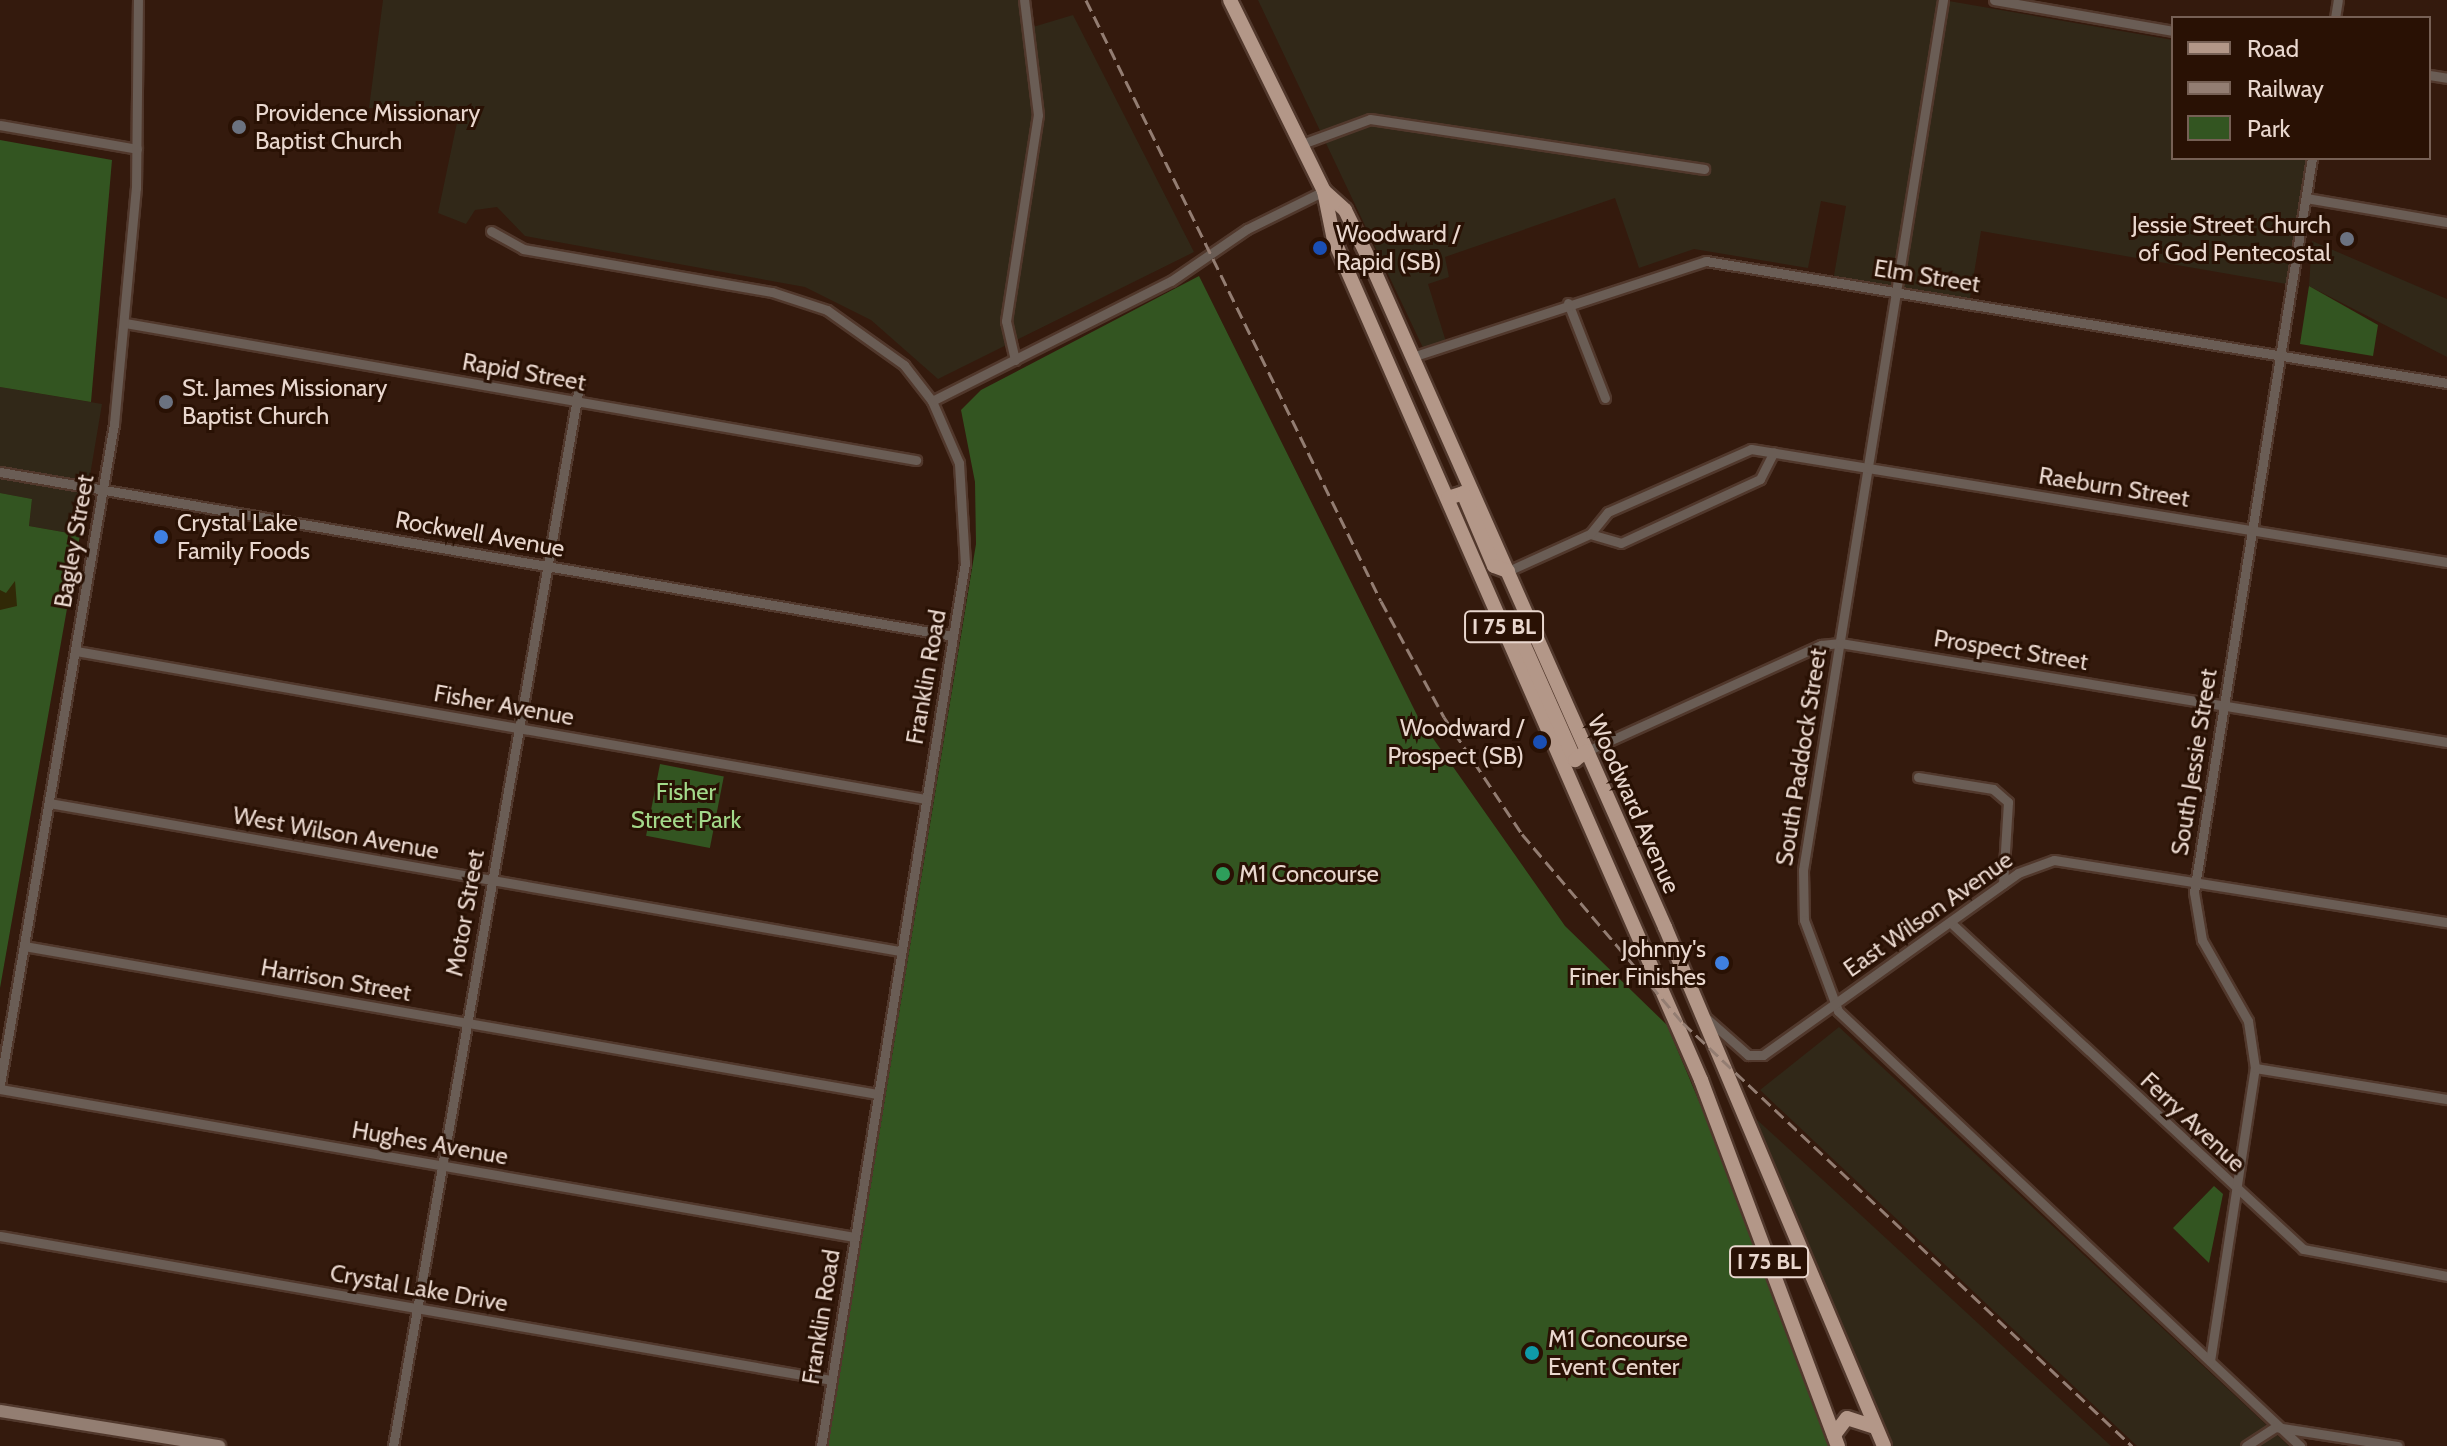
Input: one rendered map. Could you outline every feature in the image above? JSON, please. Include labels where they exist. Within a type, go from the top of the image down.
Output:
[{"type":"main road","name":"Woodward Avenue","points":[[1230,0],[1324,191],[1345,210],[1412,357],[1702,1015],[1884,1446]]},
{"type":"main road","name":"Woodward Avenue","points":[[1324,191],[1325,218],[1701,1080],[1836,1440]]},
{"type":"main road","points":[[1448,498],[1463,493],[1494,566],[1508,571]]},
{"type":"main road","points":[[1506,631],[1524,645],[1575,760],[1587,751]]},
{"type":"main road","points":[[1836,1440],[1847,1418],[1875,1427]]},
{"type":"street","name":"Bagley Street","points":[[0,1086],[104,489],[125,323],[137,149],[138,0]]},
{"type":"street","points":[[1015,360],[1006,321],[1038,115],[1024,0]]},
{"type":"street","name":"South Paddock Street","points":[[1832,1005],[1801,893],[1943,0]]},
{"type":"street","points":[[1994,0],[2171,31]]},
{"type":"street","points":[[1302,144],[1364,119],[1704,169]]},
{"type":"street","points":[[0,125],[137,149]]},
{"type":"street","name":"South Jessie Street","points":[[2210,1361],[2255,1068],[2242,1006],[2200,934],[2195,881],[2312,160]]},
{"type":"street","points":[[932,401],[1015,360],[1324,191]]},
{"type":"street","points":[[2306,198],[2447,222]]},
{"type":"street","name":"Franklin Road","points":[[491,231],[523,249],[809,302],[876,339],[932,401],[956,453],[967,508],[953,636],[821,1446]]},
{"type":"street","name":"Elm Street","points":[[1412,357],[1700,261],[2281,352],[2447,383]]},
{"type":"street","points":[[1568,303],[1605,398]]},
{"type":"street","name":"Rapid Street","points":[[125,323],[916,460]]},
{"type":"street","name":"Motor Street","points":[[393,1446],[579,387]]},
{"type":"street","name":"Raeburn Street","points":[[1508,571],[1590,534],[1608,512],[1742,451],[1774,452],[2447,562]]},
{"type":"street","points":[[1590,534],[1621,543],[1760,479],[1774,452]]},
{"type":"street","name":"Rockwell Avenue","points":[[0,472],[953,636]]},
{"type":"street","points":[[1587,751],[1840,643]]},
{"type":"street","name":"Prospect Street","points":[[1840,643],[2447,742]]},
{"type":"street","name":"Fisher Avenue","points":[[76,651],[926,799]]},
{"type":"street","points":[[1918,777],[1993,789],[2008,802],[2003,884]]},
{"type":"street","name":"West Wilson Avenue","points":[[49,803],[900,951]]},
{"type":"street","name":"East Wilson Avenue","points":[[1702,1015],[1756,1057],[2003,884],[2032,866],[2061,860],[2447,922]]},
{"type":"street","name":"Ferry Avenue","points":[[1950,922],[2237,1191],[2308,1252],[2447,1276]]},
{"type":"street","name":"Harrison Street","points":[[24,946],[877,1094]]},
{"type":"street","points":[[1832,1005],[2300,1446]]},
{"type":"street","points":[[2255,1068],[2447,1099]]},
{"type":"street","name":"Hughes Avenue","points":[[0,1086],[854,1237]]},
{"type":"street","name":"Crystal Lake Drive","points":[[0,1236],[831,1380]]},
{"type":"street","points":[[0,1411],[219,1446]]},
{"type":"street","points":[[2246,1446],[2280,1427],[2398,1446]]},
{"type":"shaded area","points":[[383,0],[1018,0],[1023,30],[1073,15],[1194,252],[938,379],[871,320],[805,287],[525,236],[497,207],[475,210],[466,224],[438,213],[460,108],[369,108]]},
{"type":"shaded area","points":[[1258,0],[1943,0],[2171,40],[2171,160],[2312,160],[2292,285],[1981,231],[1969,304],[1833,281],[1846,206],[1821,201],[1808,268],[1694,249],[1639,268],[1615,198],[1445,257],[1449,277],[1428,284],[1447,345],[1425,352]]},
{"type":"shaded area","points":[[2312,241],[2447,299],[2447,357],[2309,286]]},
{"type":"shaded area","points":[[0,387],[102,404],[80,535],[29,526],[32,499],[0,493]]},
{"type":"shaded area","points":[[1839,1027],[2289,1446],[2137,1446],[1760,1090]]},
{"type":"shaded area","points":[[1755,1118],[1824,1181],[2111,1446],[1893,1446]]},
{"type":"green space","points":[[0,140],[112,160],[91,402],[0,387]]},
{"type":"green space","name":"M1 Concourse","points":[[1199,276],[1418,717],[1565,926],[1667,1025],[1844,1446],[828,1446],[976,544],[975,482],[961,410],[981,390]]},
{"type":"green space","points":[[2309,286],[2378,325],[2373,356],[2300,344]]},
{"type":"green space","points":[[0,493],[32,499],[29,526],[80,535],[0,988]]},
{"type":"green space","name":"Fisher Street Park","points":[[660,764],[724,776],[710,848],[646,836]]},
{"type":"green space","points":[[2214,1186],[2223,1194],[2209,1263],[2173,1228]]},
{"type":"sand","points":[[15,581],[17,606],[0,610],[0,590],[6,593]]},
{"type":"railway","points":[[1086,0],[1381,601],[1444,717],[1522,834],[1683,1023],[2132,1446]]},
{"type":"place","name":"Providence Missionary Baptist Church","points":[[239,127]]},
{"type":"place","name":"Jessie Street Church of God Pentecostal","points":[[2347,239]]},
{"type":"place","name":"Woodward / Rapid (SB)","points":[[1320,248]]},
{"type":"place","name":"St. James Missionary Baptist Church","points":[[166,402]]},
{"type":"place","name":"Crystal Lake Family Foods","points":[[161,537]]},
{"type":"place","name":"Woodward / Prospect (SB)","points":[[1540,742]]},
{"type":"place","name":"M1 Concourse","points":[[1223,874]]},
{"type":"place","name":"Johnny's Finer Finishes","points":[[1722,963]]},
{"type":"place","name":"M1 Concourse Event Center","points":[[1532,1353]]}]
